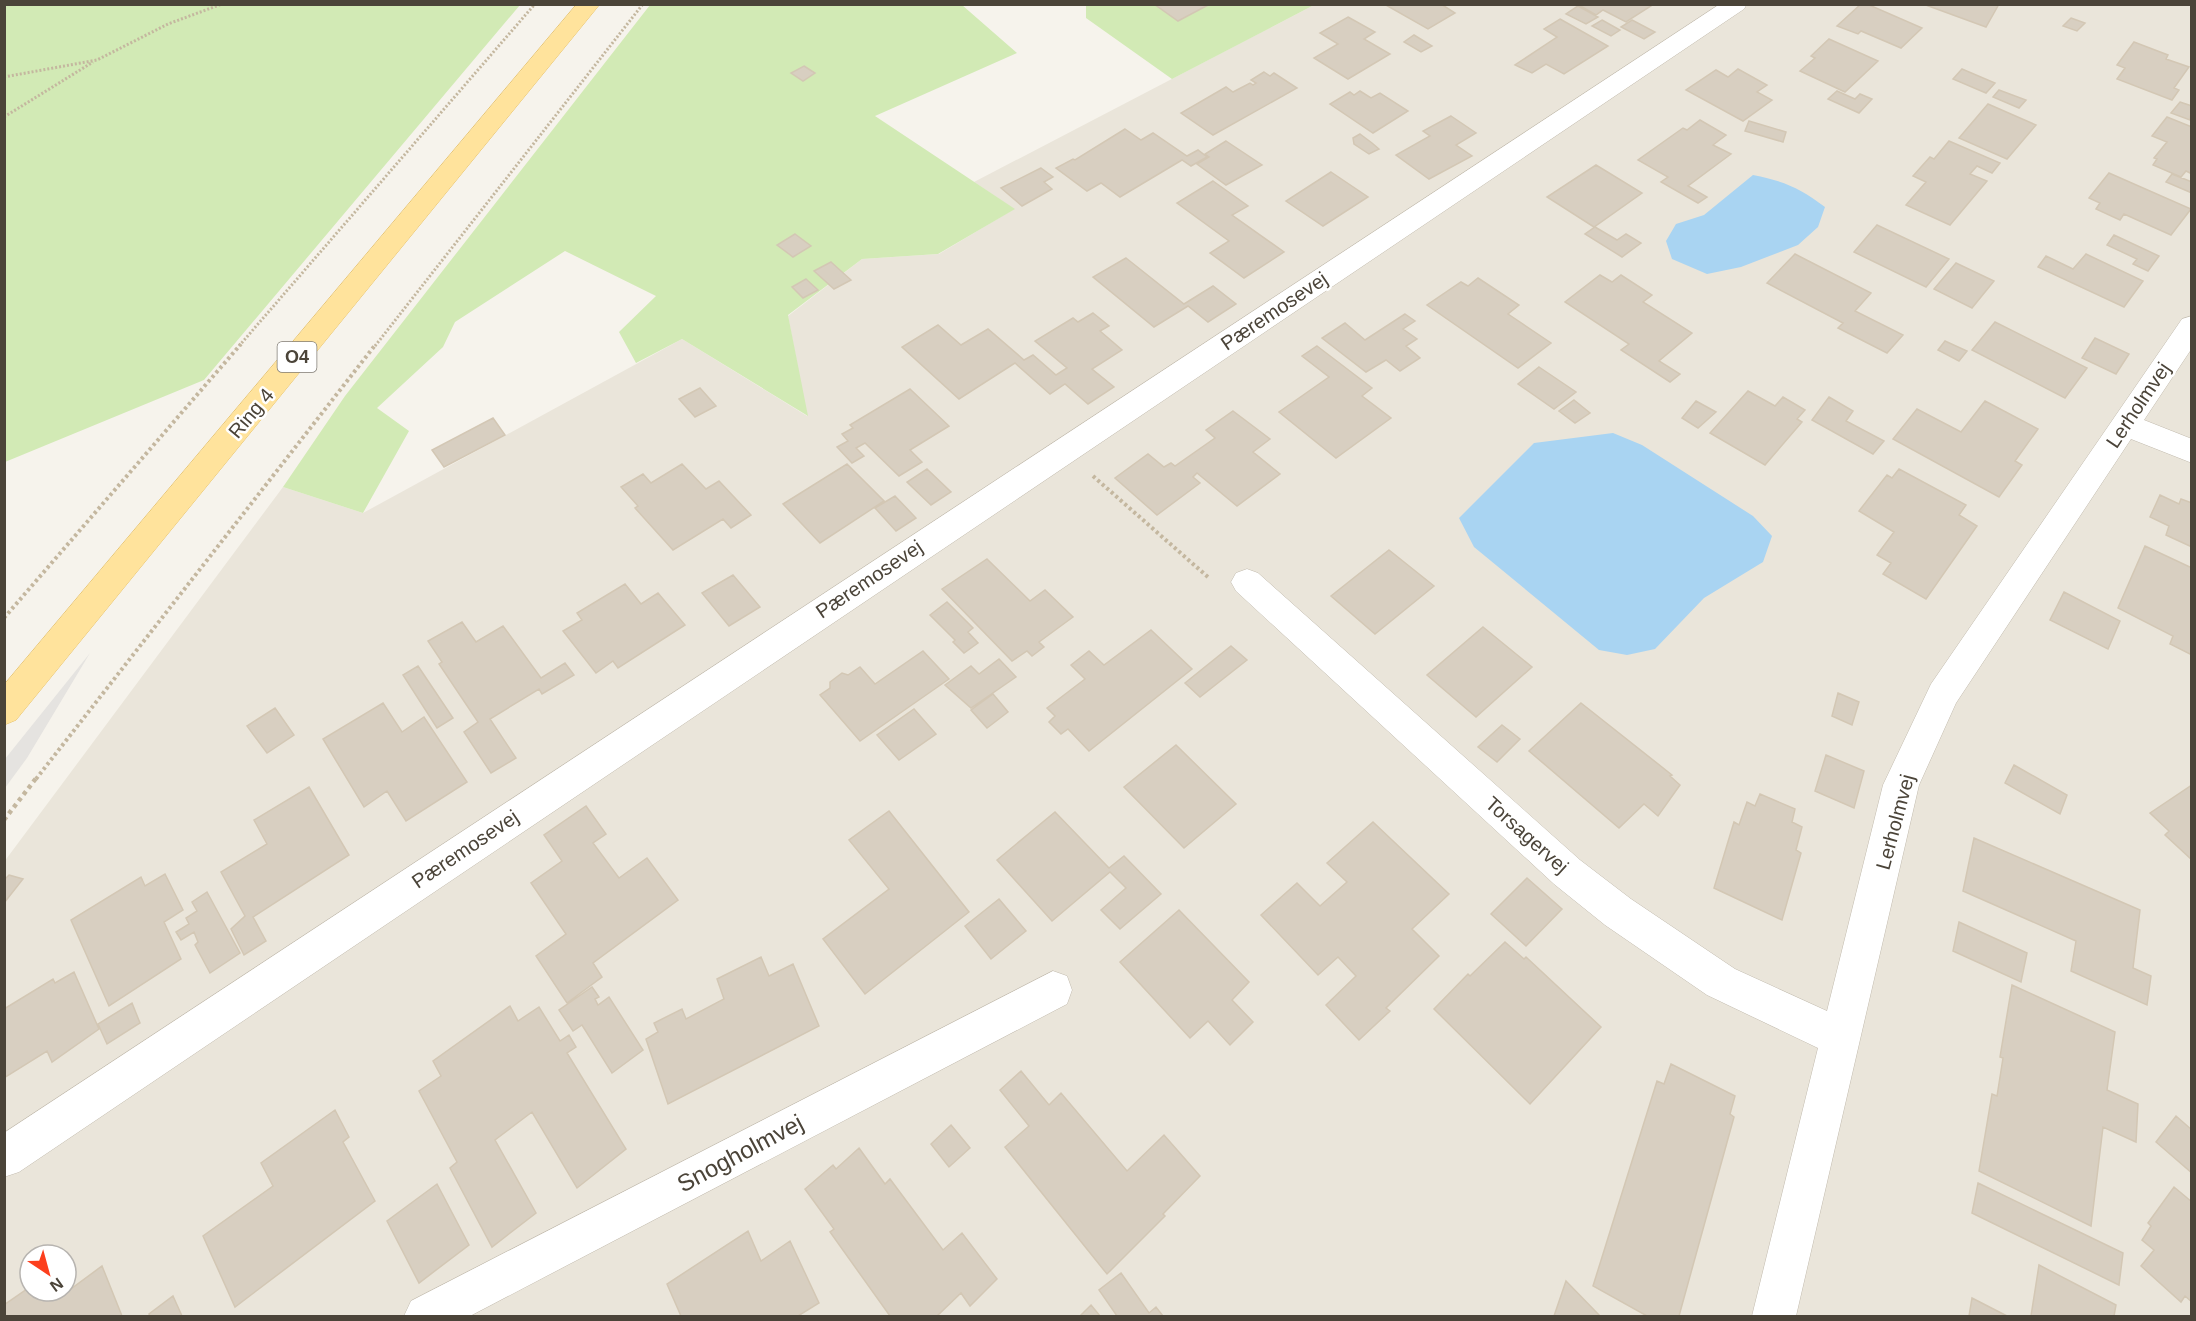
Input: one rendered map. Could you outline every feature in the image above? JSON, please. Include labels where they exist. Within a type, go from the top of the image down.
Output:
[{"type":"main road","name":"Ring 4","points":[[4,710],[589,4]]},
{"type":"street","name":"Pæremosevej","points":[[4,1157],[1062,450],[1736,4]]},
{"type":"street","name":"Lerholmvej","points":[[1774,1317],[1901,785],[1943,694],[2192,326]]},
{"type":"street","points":[[2125,423],[2192,452]]},
{"type":"street","name":"Torsagervej","points":[[1247,582],[1567,872],[1618,912],[1721,982],[1841,1038]]},
{"type":"street","name":"Snogholmvej","points":[[426,1317],[1053,990]]},
{"type":"path","points":[[4,117],[97,60],[168,24],[222,4]]},
{"type":"path","points":[[4,618],[535,4]]},
{"type":"path","points":[[4,820],[643,4]]},
{"type":"path","points":[[4,76],[97,60]]},
{"type":"path","points":[[1062,450],[1204,572]]},
{"type":"shaded area","points":[[1314,5],[2191,5],[2191,1316],[5,1316],[4,862],[283,487],[363,513],[682,339],[807,416],[788,316],[862,259],[939,254],[1014,209],[974,182]]},
{"type":"shaded area","points":[[90,653],[27,758],[5,788],[5,759]]},
{"type":"green space","points":[[5,4],[520,5],[204,380],[5,462]]},
{"type":"green space","points":[[650,5],[962,5],[1017,53],[875,116],[1015,209],[938,254],[862,259],[788,315],[808,416],[682,339],[636,363],[619,332],[656,296],[565,251],[455,322],[443,347],[377,408],[409,431],[363,513],[283,487],[345,396]]},
{"type":"green space","points":[[1086,5],[1314,5],[1172,79],[1086,18]]},
{"type":"water","points":[[1753,175],[1791,186],[1825,207],[1818,227],[1798,245],[1741,267],[1707,274],[1672,259],[1666,241],[1676,224],[1704,215]]},
{"type":"water","points":[[1613,433],[1642,445],[1753,516],[1772,536],[1763,562],[1704,598],[1655,649],[1627,655],[1599,650],[1474,547],[1459,518],[1534,443]]},
{"type":"building","points":[[1154,4],[1210,4],[1178,21]]},
{"type":"building","points":[[1384,4],[1441,4],[1455,13],[1428,29]]},
{"type":"building","points":[[1577,4],[1654,4],[1626,22],[1603,10],[1596,15]]},
{"type":"building","points":[[1861,4],[1867,4],[1922,28],[1901,48],[1861,31],[1858,34],[1837,26]]},
{"type":"building","points":[[1923,4],[1999,4],[1986,27]]},
{"type":"building","points":[[1578,6],[1598,17],[1586,24],[1566,14]]},
{"type":"building","points":[[1348,17],[1375,32],[1364,39],[1390,54],[1348,79],[1314,58],[1338,44],[1320,33]]},
{"type":"building","points":[[2071,18],[2085,23],[2077,31],[2063,26]]},
{"type":"building","points":[[1560,19],[1608,46],[1564,74],[1546,64],[1532,73],[1515,65],[1557,37],[1544,29]]},
{"type":"building","points":[[1602,20],[1620,30],[1611,36],[1592,26]]},
{"type":"building","points":[[1632,20],[1655,32],[1644,39],[1621,27]]},
{"type":"building","points":[[1414,35],[1432,46],[1421,52],[1404,42]]},
{"type":"building","points":[[1829,39],[1878,61],[1845,92],[1800,71],[1815,58],[1811,56]]},
{"type":"building","points":[[2134,42],[2168,55],[2166,59],[2189,67],[2174,88],[2179,90],[2172,100],[2117,79],[2125,68],[2117,65]]},
{"type":"building","points":[[804,66],[815,73],[803,81],[791,73]]},
{"type":"building","points":[[1738,69],[1767,85],[1757,92],[1772,100],[1743,121],[1686,90],[1716,70],[1728,77]]},
{"type":"building","points":[[1962,69],[1995,83],[1986,93],[1953,79]]},
{"type":"building","points":[[1264,72],[1270,76],[1274,73],[1297,88],[1213,135],[1181,113],[1226,87],[1233,92],[1250,83],[1253,85],[1256,83],[1251,80]]},
{"type":"building","points":[[1999,90],[2026,100],[2019,108],[1993,97]]},
{"type":"building","points":[[1360,91],[1371,98],[1380,93],[1408,111],[1373,133],[1330,104],[1350,92],[1354,95]]},
{"type":"building","points":[[1837,91],[1855,99],[1860,94],[1872,99],[1859,113],[1828,99]]},
{"type":"building","points":[[2180,102],[2192,106],[2190,120],[2171,113]]},
{"type":"building","points":[[1988,104],[2036,125],[2007,159],[1959,138]]},
{"type":"building","points":[[1451,116],[1476,133],[1456,145],[1472,156],[1429,179],[1396,155],[1430,136],[1423,131]]},
{"type":"building","points":[[2167,117],[2192,127],[2192,174],[2186,171],[2181,177],[2153,165],[2157,159],[2154,158],[2167,142],[2152,136]]},
{"type":"building","points":[[1700,120],[1726,135],[1713,145],[1731,154],[1688,186],[1707,197],[1698,203],[1661,182],[1668,177],[1638,160],[1683,128],[1687,130]]},
{"type":"building","points":[[1749,121],[1786,132],[1783,142],[1745,131]]},
{"type":"building","points":[[1125,129],[1141,140],[1153,133],[1187,156],[1198,150],[1207,157],[1191,166],[1182,160],[1120,197],[1101,183],[1087,191],[1056,168],[1075,160]]},
{"type":"building","points":[[1360,134],[1379,149],[1369,154],[1354,144],[1353,138]]},
{"type":"building","points":[[1226,141],[1262,165],[1226,185],[1197,164],[1209,157],[1205,154]]},
{"type":"building","points":[[1949,141],[2000,163],[1992,173],[1977,166],[1970,174],[1987,181],[1950,225],[1906,205],[1926,182],[1913,176],[1930,157],[1934,159]]},
{"type":"building","points":[[1596,165],[1642,193],[1594,227],[1547,197]]},
{"type":"building","points":[[1041,168],[1053,177],[1044,182],[1052,189],[1022,206],[1001,188]]},
{"type":"building","points":[[1331,172],[1368,197],[1323,226],[1286,201]]},
{"type":"building","points":[[2109,173],[2191,209],[2171,235],[2124,214],[2120,220],[2096,209],[2100,203],[2089,198]]},
{"type":"building","points":[[2172,174],[2192,182],[2192,193],[2166,182]]},
{"type":"building","points":[[1213,181],[1248,206],[1232,215],[1284,252],[1244,278],[1210,253],[1229,241],[1177,203]]},
{"type":"building","points":[[1877,225],[1949,259],[1926,287],[1854,252]]},
{"type":"building","points":[[1595,227],[1617,240],[1626,234],[1641,243],[1622,257],[1585,234]]},
{"type":"building","points":[[795,234],[811,246],[793,257],[777,245]]},
{"type":"building","points":[[2114,235],[2159,256],[2148,271],[2133,264],[2137,259],[2107,245]]},
{"type":"building","points":[[1795,254],[1871,293],[1855,311],[1903,335],[1887,353],[1838,328],[1843,323],[1767,283]]},
{"type":"building","points":[[2086,254],[2143,281],[2124,307],[2038,267],[2046,256],[2073,269]]},
{"type":"building","points":[[1126,258],[1184,304],[1213,286],[1236,304],[1208,322],[1188,306],[1154,327],[1093,277]]},
{"type":"building","points":[[831,262],[851,280],[834,289],[814,271]]},
{"type":"building","points":[[1956,263],[1994,281],[1972,308],[1934,289]]},
{"type":"building","points":[[1600,275],[1612,282],[1621,275],[1652,295],[1643,302],[1692,333],[1659,361],[1680,374],[1670,382],[1621,350],[1629,344],[1565,302]]},
{"type":"building","points":[[1478,278],[1519,305],[1508,314],[1551,343],[1518,368],[1427,305],[1461,282],[1468,286]]},
{"type":"building","points":[[806,279],[818,290],[803,298],[792,287]]},
{"type":"building","points":[[1093,313],[1109,326],[1100,331],[1122,350],[1092,369],[1114,387],[1088,404],[1065,384],[1050,394],[1015,363],[959,399],[902,347],[938,325],[961,345],[988,329],[1024,360],[1033,355],[1056,375],[1067,368],[1035,341],[1073,318],[1078,322]]},
{"type":"building","points":[[1405,314],[1415,321],[1403,329],[1417,339],[1406,346],[1420,358],[1400,371],[1386,360],[1366,372],[1322,338],[1345,323],[1365,340]]},
{"type":"building","points":[[1995,322],[2087,368],[2065,398],[1972,350]]},
{"type":"building","points":[[2095,338],[2129,354],[2116,374],[2082,358]]},
{"type":"building","points":[[1945,341],[1967,351],[1959,361],[1938,350]]},
{"type":"building","points":[[1317,346],[1372,388],[1362,396],[1391,418],[1336,458],[1279,412],[1329,377],[1302,356]]},
{"type":"building","points":[[1539,367],[1576,392],[1554,409],[1518,384]]},
{"type":"building","points":[[700,388],[716,406],[695,417],[679,399]]},
{"type":"building","points":[[910,389],[949,426],[910,450],[922,462],[899,476],[865,443],[856,448],[864,456],[852,463],[837,447],[848,441],[842,434],[853,428],[850,425]]},
{"type":"building","points":[[1748,391],[1775,406],[1783,397],[1805,410],[1797,419],[1802,422],[1765,465],[1710,433]]},
{"type":"building","points":[[1829,397],[1853,411],[1846,421],[1884,441],[1873,454],[1812,420]]},
{"type":"building","points":[[1574,400],[1590,413],[1575,423],[1559,411]]},
{"type":"building","points":[[1696,401],[1716,412],[1698,428],[1682,418]]},
{"type":"building","points":[[1985,401],[2038,429],[2015,461],[2022,465],[1999,497],[1893,439],[1917,409],[1961,432]]},
{"type":"building","points":[[1233,411],[1270,439],[1253,452],[1280,474],[1237,506],[1197,473],[1193,477],[1200,483],[1157,515],[1115,478],[1148,454],[1164,467],[1171,463],[1175,466],[1215,438],[1206,430]]},
{"type":"building","points":[[493,418],[505,435],[444,467],[432,450]]},
{"type":"building","points":[[682,464],[706,489],[719,481],[751,515],[731,528],[723,519],[673,550],[635,508],[638,506],[621,487],[643,474],[651,483]]},
{"type":"building","points":[[847,464],[884,501],[820,543],[783,504]]},
{"type":"building","points":[[927,469],[951,492],[931,505],[907,482]]},
{"type":"building","points":[[1899,469],[1966,505],[1959,515],[1977,526],[1926,599],[1883,574],[1891,563],[1877,555],[1894,532],[1859,511],[1887,475],[1892,478]]},
{"type":"building","points":[[2160,495],[2179,504],[2181,499],[2192,503],[2192,547],[2166,535],[2169,526],[2150,517]]},
{"type":"building","points":[[895,496],[916,518],[896,531],[875,508]]},
{"type":"building","points":[[2145,546],[2192,568],[2192,655],[2170,644],[2173,636],[2118,608]]},
{"type":"building","points":[[1389,550],[1434,586],[1375,634],[1331,596]]},
{"type":"building","points":[[987,559],[1030,601],[1045,590],[1073,617],[1039,642],[1044,647],[1032,656],[1027,651],[1012,661],[942,589]]},
{"type":"building","points":[[733,575],[760,607],[729,626],[702,593]]},
{"type":"building","points":[[625,584],[641,604],[658,593],[685,625],[618,668],[613,661],[596,673],[563,631],[582,620],[577,613]]},
{"type":"building","points":[[2064,592],[2120,621],[2108,649],[2050,620]]},
{"type":"building","points":[[947,602],[973,628],[968,632],[978,643],[964,653],[953,642],[955,640],[930,615]]},
{"type":"building","points":[[462,622],[476,642],[503,626],[541,678],[565,663],[574,675],[542,694],[539,689],[490,719],[516,758],[491,773],[464,732],[478,722],[439,664],[442,662],[428,641]]},
{"type":"building","points":[[1483,627],[1532,667],[1476,717],[1427,675]]},
{"type":"building","points":[[1151,630],[1192,669],[1089,751],[1068,729],[1061,734],[1049,722],[1055,716],[1047,708],[1085,679],[1071,665],[1089,651],[1104,665]]},
{"type":"building","points":[[1231,646],[1247,660],[1200,697],[1185,683]]},
{"type":"building","points":[[923,651],[949,679],[860,741],[820,695],[830,688],[830,682],[842,673],[848,675],[860,667],[875,684]]},
{"type":"building","points":[[999,659],[1016,677],[971,708],[945,685],[971,666],[979,674]]},
{"type":"building","points":[[418,666],[453,718],[437,728],[403,675]]},
{"type":"building","points":[[1838,693],[1859,702],[1852,725],[1832,716]]},
{"type":"building","points":[[993,694],[1008,712],[987,728],[971,710]]},
{"type":"building","points":[[383,703],[402,732],[424,717],[467,782],[406,821],[387,791],[364,807],[323,739]]},
{"type":"building","points":[[1581,703],[1672,775],[1670,776],[1680,785],[1658,816],[1644,804],[1619,828],[1529,751]]},
{"type":"building","points":[[275,708],[294,735],[267,753],[247,726]]},
{"type":"building","points":[[914,709],[936,734],[899,760],[877,735]]},
{"type":"building","points":[[1502,725],[1520,739],[1497,762],[1478,747]]},
{"type":"building","points":[[1176,745],[1236,804],[1184,848],[1124,787]]},
{"type":"building","points":[[1826,755],[1864,771],[1854,808],[1815,791]]},
{"type":"building","points":[[2014,765],[2067,795],[2060,814],[2005,783]]},
{"type":"building","points":[[2192,785],[2192,860],[2165,835],[2169,831],[2150,813]]},
{"type":"building","points":[[309,787],[349,855],[253,917],[266,941],[244,955],[231,929],[245,916],[221,872],[267,844],[254,820]]},
{"type":"building","points":[[1760,794],[1795,809],[1792,822],[1802,827],[1796,850],[1801,853],[1782,920],[1714,888],[1734,822],[1739,825],[1747,802],[1755,806]]},
{"type":"building","points":[[586,806],[606,834],[593,843],[619,878],[647,858],[678,900],[593,963],[602,977],[567,1003],[536,956],[566,934],[531,883],[562,861],[544,835]]},
{"type":"building","points":[[889,811],[969,912],[865,994],[823,939],[889,889],[849,840]]},
{"type":"building","points":[[1055,812],[1109,868],[1124,856],[1161,894],[1120,929],[1101,910],[1126,888],[1110,872],[1052,921],[997,860]]},
{"type":"building","points":[[1373,822],[1449,894],[1412,929],[1439,956],[1386,1008],[1390,1011],[1359,1040],[1326,1005],[1356,976],[1338,957],[1318,975],[1261,915],[1297,883],[1320,906],[1347,882],[1327,863]]},
{"type":"building","points":[[1974,838],[2140,910],[2133,968],[2151,976],[2147,1005],[2071,971],[2076,941],[1963,891]]},
{"type":"building","points":[[165,874],[183,910],[164,922],[181,959],[109,1006],[71,920],[141,877],[145,886]]},
{"type":"building","points":[[9,875],[23,879],[4,903],[4,880]]},
{"type":"building","points":[[1527,878],[1562,909],[1526,946],[1491,914]]},
{"type":"building","points":[[207,892],[240,953],[210,973],[195,945],[198,942],[194,932],[181,940],[176,932],[189,924],[186,918],[197,911],[192,902]]},
{"type":"building","points":[[999,899],[1026,931],[991,959],[965,926]]},
{"type":"building","points":[[1179,910],[1249,982],[1232,1000],[1253,1022],[1230,1045],[1208,1021],[1190,1038],[1120,962]]},
{"type":"building","points":[[1959,922],[2027,953],[2021,982],[1953,951]]},
{"type":"building","points":[[1505,942],[1524,959],[1526,957],[1601,1027],[1530,1104],[1434,1009],[1468,974],[1470,976]]},
{"type":"building","points":[[761,957],[769,976],[793,964],[819,1026],[668,1104],[646,1039],[658,1032],[654,1023],[682,1009],[686,1019],[724,999],[717,979]]},
{"type":"building","points":[[74,972],[99,1029],[52,1062],[47,1051],[4,1078],[4,1009],[53,979],[55,983]]},
{"type":"building","points":[[2012,985],[2115,1032],[2107,1090],[2138,1104],[2136,1142],[2103,1127],[2091,1226],[1979,1171],[1992,1094],[1997,1096],[2003,1058],[2000,1057]]},
{"type":"building","points":[[592,987],[599,997],[595,999],[598,1005],[609,997],[643,1050],[612,1073],[582,1025],[573,1031],[559,1010]]},
{"type":"building","points":[[132,1003],[140,1023],[107,1044],[98,1024]]},
{"type":"building","points":[[510,1006],[518,1021],[539,1007],[560,1041],[569,1035],[576,1047],[567,1053],[626,1149],[577,1188],[532,1112],[495,1140],[536,1213],[492,1247],[450,1168],[457,1162],[419,1091],[441,1076],[433,1061]]},
{"type":"building","points":[[1671,1064],[1735,1096],[1730,1114],[1734,1117],[1679,1316],[1647,1316],[1593,1286],[1657,1081],[1664,1084]]},
{"type":"building","points":[[1021,1071],[1049,1105],[1061,1093],[1127,1171],[1164,1135],[1200,1176],[1163,1214],[1165,1216],[1107,1274],[1005,1147],[1029,1126],[1000,1090]]},
{"type":"building","points":[[335,1110],[349,1137],[343,1142],[375,1201],[235,1307],[203,1236],[273,1186],[261,1163]]},
{"type":"building","points":[[2176,1116],[2192,1130],[2192,1173],[2156,1142]]},
{"type":"building","points":[[951,1125],[970,1148],[949,1167],[931,1144]]},
{"type":"building","points":[[859,1148],[885,1184],[890,1179],[943,1250],[962,1233],[997,1279],[970,1306],[961,1293],[937,1316],[890,1316],[830,1232],[834,1229],[805,1189],[833,1165],[836,1169]]},
{"type":"building","points":[[1978,1183],[2123,1253],[2119,1285],[1972,1213]]},
{"type":"building","points":[[437,1184],[469,1245],[419,1283],[387,1221]]},
{"type":"building","points":[[2174,1187],[2192,1202],[2192,1302],[2185,1296],[2181,1302],[2141,1266],[2154,1250],[2142,1240],[2151,1226],[2148,1223]]},
{"type":"building","points":[[748,1231],[761,1261],[790,1241],[819,1303],[798,1316],[681,1316],[667,1284]]},
{"type":"building","points":[[2039,1265],[2116,1305],[2114,1316],[2031,1316]]},
{"type":"building","points":[[102,1266],[122,1316],[4,1316],[4,1305],[18,1295],[18,1303],[78,1303],[78,1284]]},
{"type":"building","points":[[1121,1273],[1149,1313],[1156,1307],[1163,1316],[1117,1316],[1099,1290]]},
{"type":"building","points":[[1566,1281],[1600,1316],[1554,1316]]},
{"type":"building","points":[[173,1296],[182,1316],[150,1316],[149,1314]]},
{"type":"building","points":[[1972,1298],[2007,1316],[1969,1316]]},
{"type":"building","points":[[1091,1305],[1100,1316],[1080,1316]]}]
